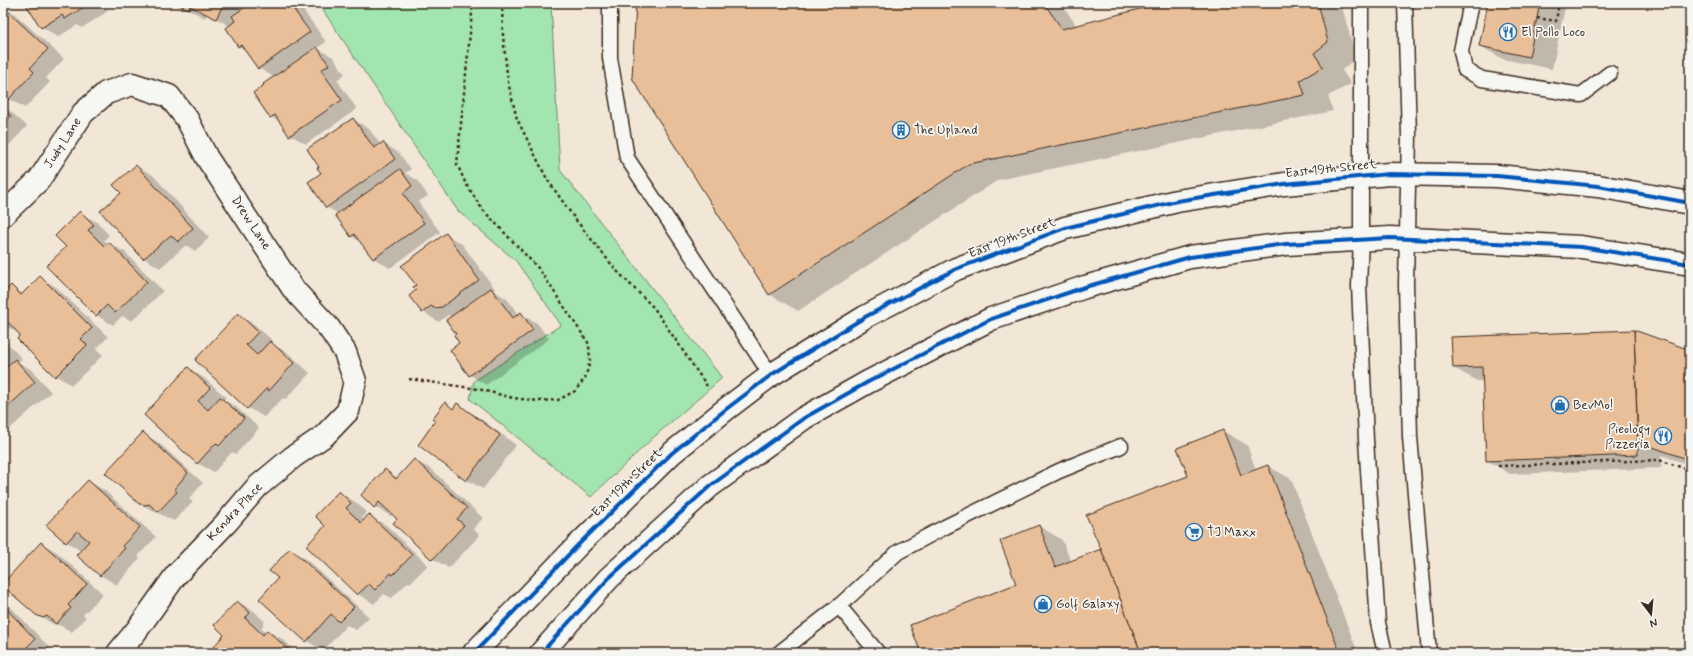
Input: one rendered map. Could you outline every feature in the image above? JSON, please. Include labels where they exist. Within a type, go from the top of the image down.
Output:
[{"type":"main road","name":"Judy Lane","points":[[3,215],[39,180],[83,113],[106,93],[132,84]]},
{"type":"main road","name":"Drew Lane","points":[[132,84],[169,96],[187,119],[207,158],[294,290],[329,328],[345,352],[355,381]]},
{"type":"main road","name":"East 19th Street","points":[[474,653],[578,545],[672,453],[771,375],[865,317],[956,269],[1065,228],[1178,201],[1284,184],[1407,173],[1497,176],[1598,186],[1690,203]]},
{"type":"main road","points":[[541,653],[610,578],[710,486],[804,418],[874,378],[991,319],[1085,286],[1190,257],[1286,244],[1361,239],[1390,238],[1581,247],[1690,264]]},
{"type":"main road","name":"Kendra Place","points":[[118,653],[137,630],[176,575],[226,523],[257,487],[293,457],[324,436],[348,411],[355,381]]},
{"type":"lane","points":[[610,3],[610,58],[627,158],[771,375]]},
{"type":"lane","points":[[1361,3],[1361,239],[1359,286],[1366,440],[1378,623],[1385,653]]},
{"type":"lane","points":[[1405,3],[1409,135],[1407,173],[1406,284],[1410,437],[1428,653]]},
{"type":"lane","points":[[1471,3],[1461,51],[1466,70],[1482,79],[1581,95],[1610,73]]},
{"type":"lane","points":[[779,653],[839,606],[898,552],[945,527],[1059,471],[1121,446]]},
{"type":"lane","points":[[839,606],[878,653]]},
{"type":"path","points":[[409,379],[478,389],[513,398],[539,401],[558,400],[575,391],[585,378],[590,362],[589,344],[539,269],[482,209],[465,182],[457,164],[473,3]]},
{"type":"path","points":[[502,3],[503,36],[508,82],[517,119],[547,179],[575,219],[616,270],[654,308],[707,386]]},
{"type":"path","points":[[1537,18],[1556,21],[1559,3]]},
{"type":"path","points":[[1498,466],[1659,460],[1690,470]]},
{"type":"green space","points":[[318,3],[551,3],[560,170],[722,378],[655,436],[591,497],[470,399],[474,381],[561,325],[516,261],[458,211]]},
{"type":"building","points":[[25,3],[90,3],[65,19],[62,15],[41,28]]},
{"type":"building","points":[[175,3],[224,3],[216,19],[190,6],[188,9]]},
{"type":"building","points":[[251,3],[289,3],[310,32],[258,69],[241,45],[238,47],[226,28],[235,21],[232,16]]},
{"type":"building","name":"The Upland","points":[[636,3],[1044,3],[1062,29],[1163,3],[1318,3],[1328,42],[1314,53],[1323,67],[1300,80],[1305,95],[969,164],[769,295],[632,78]]},
{"type":"building","name":"El Pollo Loco","points":[[1488,3],[1540,3],[1529,57],[1479,46]]},
{"type":"building","points":[[3,7],[48,49],[30,68],[34,72],[8,100],[3,95]]},
{"type":"building","points":[[317,47],[329,65],[321,70],[342,100],[289,136],[275,115],[270,118],[253,93],[264,85],[263,84]]},
{"type":"building","points":[[3,109],[11,116],[3,125]]},
{"type":"building","points":[[353,118],[374,148],[383,142],[395,159],[326,208],[308,182],[321,173],[317,168],[319,167],[307,149]]},
{"type":"building","points":[[136,165],[193,228],[178,242],[171,235],[143,259],[100,211],[121,193],[113,185]]},
{"type":"building","points":[[400,169],[412,186],[403,193],[424,223],[373,259],[354,234],[351,237],[335,215]]},
{"type":"building","points":[[80,211],[94,225],[88,230],[104,246],[109,242],[147,282],[115,313],[107,305],[96,316],[46,266],[66,247],[55,236]]},
{"type":"building","points":[[446,233],[479,280],[442,307],[434,308],[431,306],[422,313],[409,296],[416,290],[413,287],[416,285],[401,266]]},
{"type":"building","points":[[40,276],[92,328],[81,339],[87,345],[55,377],[17,339],[20,335],[4,318],[3,319],[3,293],[11,285],[21,295]]},
{"type":"building","points":[[491,288],[513,318],[521,312],[533,330],[469,376],[450,350],[459,343],[454,335],[456,334],[446,320]]},
{"type":"building","points":[[238,313],[258,332],[246,345],[257,355],[270,341],[294,363],[269,391],[267,388],[247,409],[195,360]]},
{"type":"building","points":[[1634,330],[1690,350],[1690,460],[1638,442]]},
{"type":"building","name":"BevMo!","points":[[1634,330],[1638,455],[1486,461],[1482,367],[1453,368],[1451,337]]},
{"type":"building","points":[[15,359],[35,382],[3,411],[3,370]]},
{"type":"building","points":[[188,367],[210,388],[198,401],[208,410],[220,397],[244,418],[219,446],[216,443],[197,464],[144,415]]},
{"type":"building","points":[[445,402],[453,409],[457,403],[500,435],[466,481],[418,445],[435,421],[432,419]]},
{"type":"building","name":"TJ Maxx","points":[[1223,430],[1241,475],[1268,465],[1340,653],[1141,653],[1101,549],[1086,515],[1188,476],[1177,448]]},
{"type":"building","points":[[143,432],[188,473],[174,489],[177,492],[158,512],[149,504],[139,504],[105,473]]},
{"type":"building","points":[[414,459],[467,508],[457,519],[464,525],[432,560],[393,523],[397,519],[379,502],[374,508],[361,495],[385,469],[396,479]]},
{"type":"building","points":[[88,480],[140,527],[122,546],[125,548],[100,576],[76,555],[89,541],[77,531],[66,543],[46,525]]},
{"type":"building","points":[[339,491],[351,503],[346,508],[361,523],[369,514],[412,555],[393,575],[391,573],[375,590],[369,584],[357,595],[306,546],[325,526],[315,516]]},
{"type":"building","name":"Golf Galaxy","points":[[1039,525],[1055,567],[1101,549],[1141,653],[921,653],[910,625],[1016,584],[1000,541]]},
{"type":"building","points":[[41,542],[87,584],[68,605],[71,608],[56,624],[47,616],[43,618],[36,615],[3,586],[3,583]]},
{"type":"building","points":[[290,548],[354,607],[339,622],[331,614],[306,642],[259,599],[278,578],[269,571]]},
{"type":"building","points":[[237,601],[250,613],[245,618],[263,635],[267,630],[292,653],[208,653],[224,635],[214,625]]},
{"type":"building","points":[[3,605],[35,639],[21,653],[3,653]]},
{"type":"cycle path","points":[[474,653],[578,545],[672,453],[771,375],[865,317],[956,269],[1065,228],[1177,201],[1284,184],[1389,174],[1497,176],[1598,186],[1690,203]]},
{"type":"cycle path","points":[[541,653],[609,578],[710,486],[804,418],[868,382],[991,319],[1085,287],[1190,257],[1286,244],[1390,238],[1581,247],[1690,264]]},
{"type":"place","name":"El Pollo Loco","points":[[1508,32]]},
{"type":"place","name":"The Upland","points":[[901,130]]},
{"type":"place","name":"BevMo!","points":[[1560,405]]},
{"type":"place","name":"Pieology Pizzeria","points":[[1663,436]]},
{"type":"place","name":"TJ Maxx","points":[[1194,532]]},
{"type":"place","name":"Golf Galaxy","points":[[1043,604]]}]
